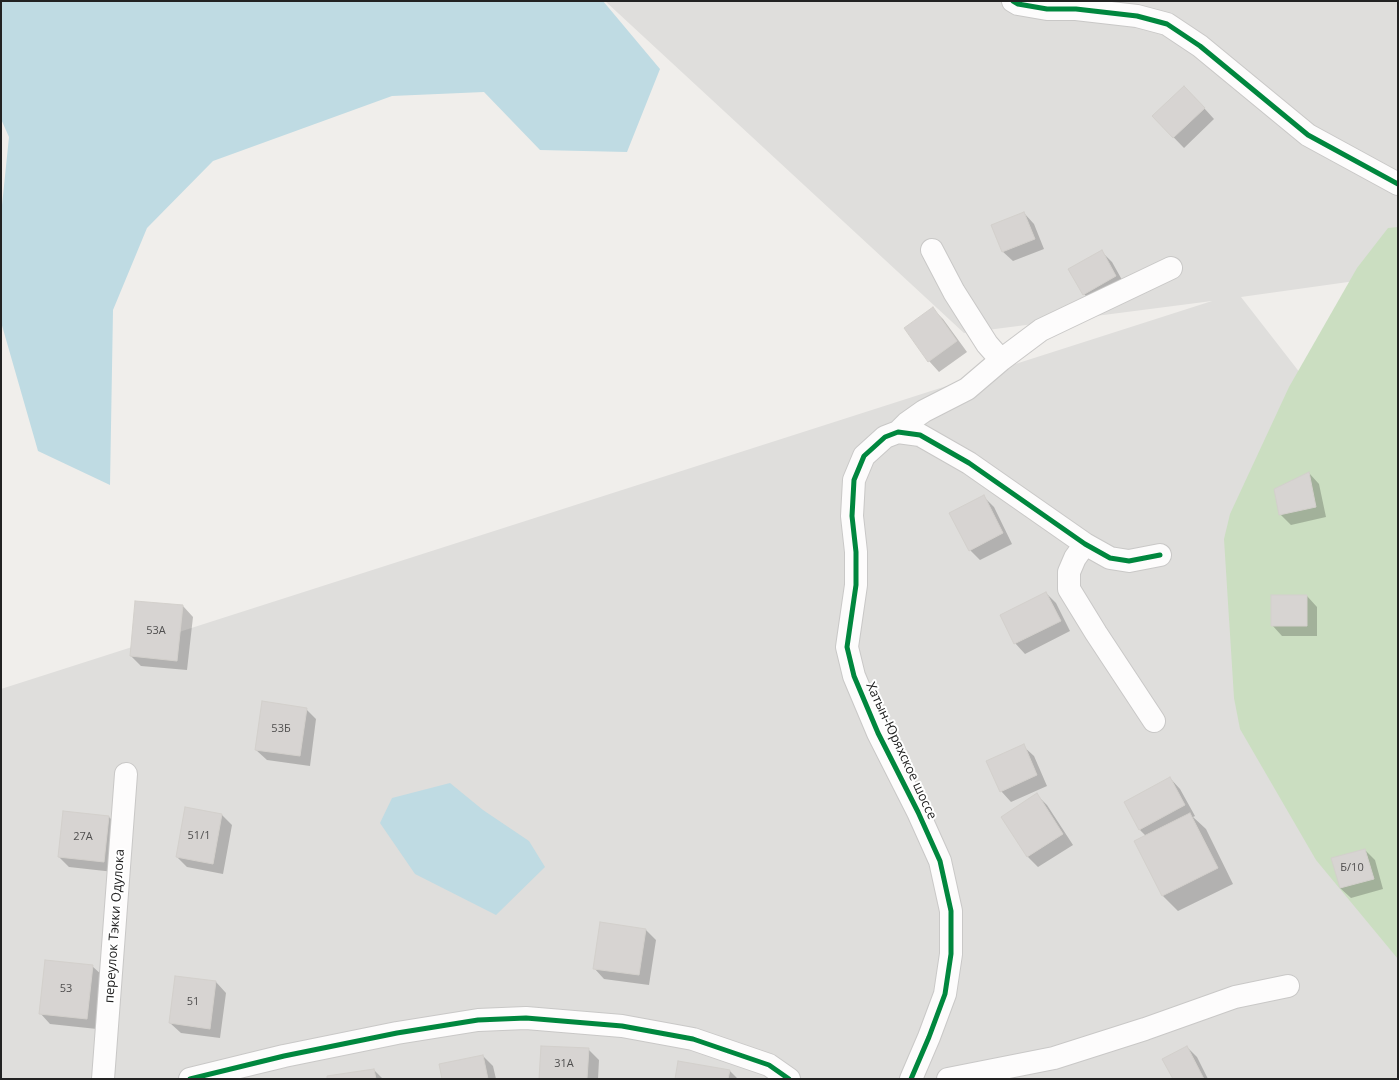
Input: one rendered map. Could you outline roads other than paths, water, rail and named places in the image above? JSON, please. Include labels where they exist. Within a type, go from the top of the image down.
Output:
[{"type":"street","points":[[1013,1],[1018,4],[1047,9],[1079,5],[1137,16],[1167,24],[1200,46],[1308,135],[1398,184]]},
{"type":"street","points":[[932,250],[954,292],[987,344],[1001,360]]},
{"type":"street","name":"Хатын-Юряхское шоссе","points":[[911,1079],[945,994],[951,954],[951,911],[940,861],[918,812],[878,733],[854,676],[847,647],[856,585],[856,552],[852,516],[854,480],[864,456],[885,437],[898,432],[907,423],[924,411],[967,389],[1001,360],[1041,330],[1171,268]]},
{"type":"street","points":[[898,432],[920,435],[969,463],[1085,544],[1110,558],[1129,561],[1160,555]]},
{"type":"street","points":[[1085,544],[1075,558],[1069,572],[1069,589],[1154,721]]},
{"type":"street","name":"переулок Тэкки Одулока","points":[[103,1079],[126,774]]},
{"type":"street","points":[[948,1079],[1054,1058],[1145,1029],[1235,997],[1288,986]]},
{"type":"street","points":[[190,1079],[284,1056],[397,1033],[478,1020],[526,1018],[622,1026],[693,1039],[769,1065],[789,1079]]},
{"type":"water","points":[[1,1],[603,1],[660,69],[627,152],[540,150],[484,92],[392,96],[213,161],[147,228],[113,310],[110,485],[38,451],[1,322],[1,215],[9,137],[1,119]]},
{"type":"water","points":[[450,783],[483,810],[529,841],[545,867],[496,915],[415,874],[380,823],[392,798]]}]
